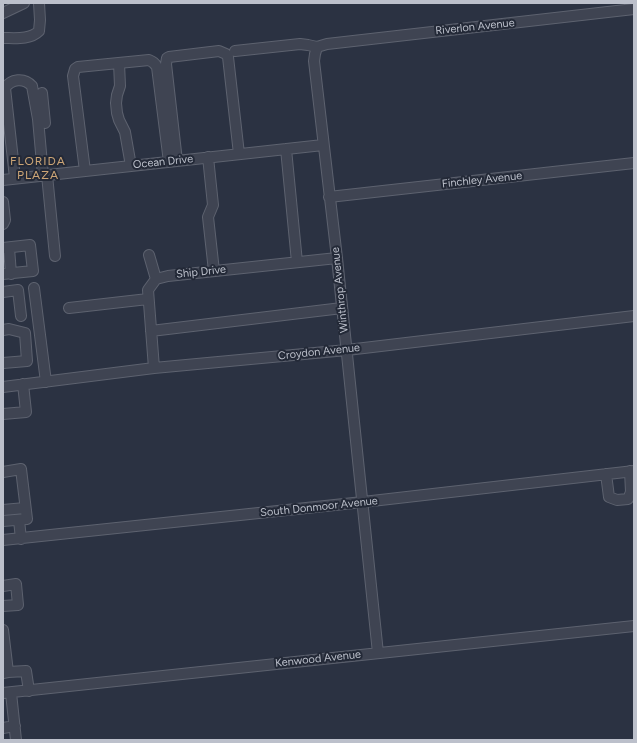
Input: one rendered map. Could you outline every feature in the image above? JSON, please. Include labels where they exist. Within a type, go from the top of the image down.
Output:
[{"type":"street","points":[[3,13],[24,3]]},
{"type":"street","points":[[3,38],[28,37],[39,31],[39,3]]},
{"type":"street","name":"Riverlon Avenue","points":[[317,48],[327,44],[634,9]]},
{"type":"street","points":[[235,51],[300,44],[317,48]]},
{"type":"street","name":"Winthrop Avenue","points":[[317,48],[314,61],[347,350],[378,653]]},
{"type":"street","points":[[173,161],[166,64],[167,58],[219,51],[226,54],[228,57],[239,154]]},
{"type":"street","points":[[85,171],[73,76],[75,69],[78,67],[149,60],[153,62],[157,67],[173,161]]},
{"type":"street","points":[[119,63],[120,86],[116,103],[117,113],[118,120],[126,132],[131,166]]},
{"type":"street","points":[[15,178],[4,88],[7,84],[14,80],[25,80],[32,86],[38,119],[55,256]]},
{"type":"street","points":[[42,93],[46,175]]},
{"type":"street","name":"Ocean Drive","points":[[3,180],[323,145]]},
{"type":"street","points":[[286,149],[297,262]]},
{"type":"street","points":[[208,158],[213,205],[208,217],[214,271]]},
{"type":"street","name":"Finchley Avenue","points":[[329,197],[634,163]]},
{"type":"street","points":[[3,202],[5,220],[3,224]]},
{"type":"street","points":[[30,245],[33,271],[7,274],[6,248],[30,245]]},
{"type":"street","points":[[149,255],[156,279],[148,290],[154,368]]},
{"type":"street","name":"Ship Drive","points":[[156,279],[168,276],[337,258]]},
{"type":"street","points":[[34,288],[46,382]]},
{"type":"street","points":[[3,292],[18,290],[21,316]]},
{"type":"street","points":[[69,308],[148,299]]},
{"type":"street","points":[[151,331],[342,308]]},
{"type":"street","name":"Croydon Avenue","points":[[3,387],[154,368],[347,350],[634,316]]},
{"type":"street","points":[[3,330],[9,329],[25,333],[27,361],[3,363]]},
{"type":"street","points":[[3,414],[26,412],[23,384]]},
{"type":"street","points":[[3,472],[22,469],[27,519],[3,521]]},
{"type":"street","points":[[606,474],[609,497],[617,500],[628,498],[631,492],[632,471]]},
{"type":"street","name":"South Donmoor Avenue","points":[[3,540],[362,502],[632,471]]},
{"type":"street","points":[[3,510],[26,508]]},
{"type":"street","points":[[19,520],[21,539]]},
{"type":"street","points":[[3,586],[16,584],[18,605],[3,606]]},
{"type":"street","name":"Kenwood Avenue","points":[[7,693],[634,626]]},
{"type":"street","points":[[3,630],[6,672],[26,671],[29,690]]},
{"type":"street","points":[[7,693],[15,726],[16,740]]},
{"type":"street","points":[[3,728],[15,726]]},
{"type":"district","name":"FLORIDA PLAZA","points":[[38,168]]}]
